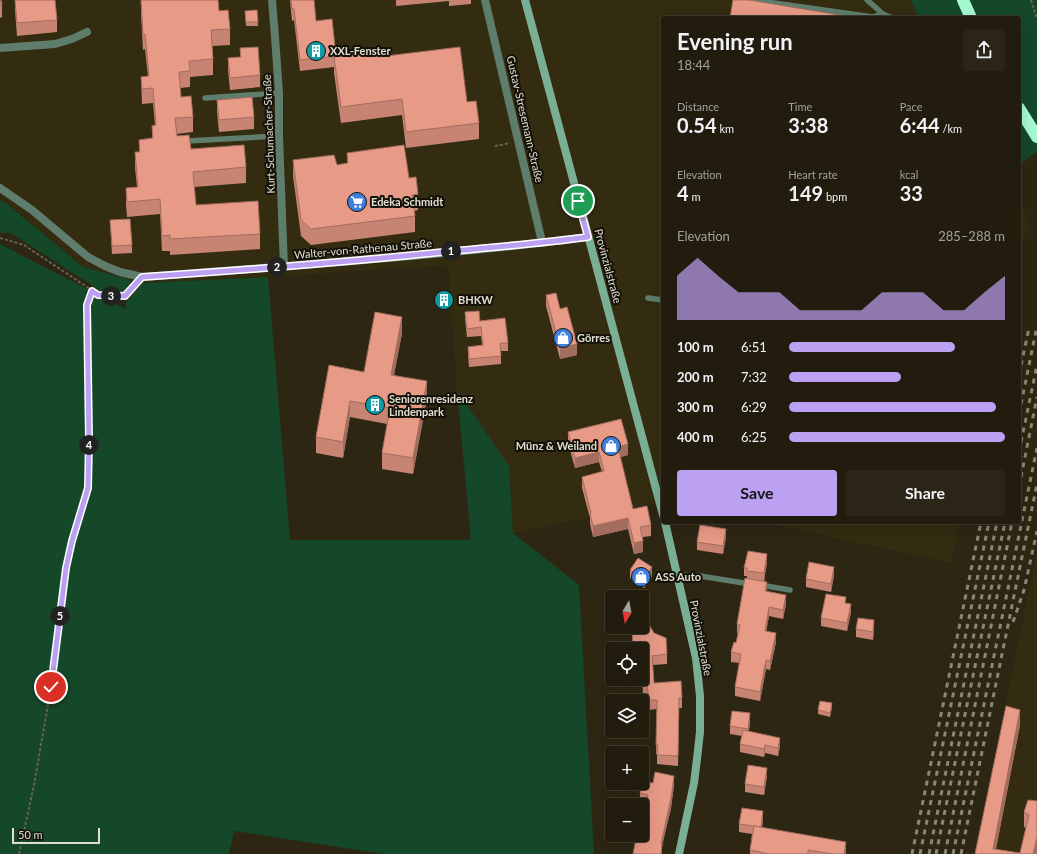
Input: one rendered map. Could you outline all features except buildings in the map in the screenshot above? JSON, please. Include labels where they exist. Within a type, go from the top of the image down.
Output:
[{"type":"highway","points":[[963,0],[970,16]]},
{"type":"highway","points":[[1021,111],[1037,137]]},
{"type":"main road","name":"Provinzialstraße","points":[[525,0],[661,507]]},
{"type":"main road","name":"Provinzialstraße","points":[[665,524],[696,658],[700,696],[698,759],[679,854]]},
{"type":"street","name":"Kurt-Schumacher-Straße","points":[[272,0],[276,37],[279,93],[279,136],[284,267]]},
{"type":"street","name":"Gustav-Stresemann-Straße","points":[[485,0],[542,242]]},
{"type":"street","points":[[0,48],[54,44],[72,39],[88,32]]},
{"type":"street","name":"Walter-von-Rathenau Straße","points":[[0,188],[32,210],[88,257],[120,272],[142,277],[284,267],[588,237]]},
{"type":"lane","points":[[753,0],[860,16]]},
{"type":"lane","points":[[867,0],[888,16]]},
{"type":"lane","points":[[878,16],[883,14]]},
{"type":"lane","points":[[205,98],[279,93]]},
{"type":"lane","points":[[187,141],[279,136]]},
{"type":"lane","points":[[648,298],[661,300]]},
{"type":"lane","points":[[677,575],[700,576],[790,590]]},
{"type":"path","points":[[1031,0],[1037,16]]},
{"type":"path","points":[[495,146],[519,141]]},
{"type":"path","points":[[0,238],[24,245],[98,295],[125,296],[142,277]]},
{"type":"path","points":[[19,854],[34,785],[51,687],[66,568],[88,488],[89,440],[87,305],[92,291]]},
{"type":"shaded area","points":[[0,0],[911,0],[917,16],[661,16],[661,502],[513,533],[509,466],[457,390],[448,265],[268,277],[143,283],[83,267],[7,203],[0,200]]},
{"type":"shaded area","points":[[1021,201],[1030,229],[1021,244]]},
{"type":"shaded area","points":[[773,524],[958,524],[952,563]]},
{"type":"shaded area","points":[[1037,552],[1037,854],[975,854],[981,825]]},
{"type":"green space","points":[[911,0],[1037,0],[1037,151],[1021,163],[1021,16],[917,16]]},
{"type":"green space","points":[[0,200],[6,203],[83,267],[132,280],[124,293],[102,292],[11,233],[0,233]]},
{"type":"green space","points":[[0,244],[126,309],[126,302],[143,283],[268,277],[290,540],[471,540],[457,390],[509,466],[513,533],[579,585],[594,854],[384,854],[234,831],[229,854],[0,854]]},
{"type":"railway","points":[[1021,404],[1037,326]]},
{"type":"railway","points":[[1021,366],[1029,328]]},
{"type":"railway","points":[[1021,442],[1037,365]]},
{"type":"railway","points":[[1021,477],[1037,397]]},
{"type":"railway","points":[[953,854],[1037,448]]},
{"type":"railway","points":[[961,854],[1037,484]]},
{"type":"railway","points":[[912,854],[981,524]]},
{"type":"railway","points":[[920,854],[989,524]]},
{"type":"railway","points":[[929,854],[997,524]]},
{"type":"railway","points":[[936,854],[1005,524]]},
{"type":"railway","points":[[945,854],[1012,524]]},
{"type":"railway","points":[[1013,622],[1024,590],[1037,531]]},
{"type":"place","name":"XXL-Fenster","points":[[316,51]]},
{"type":"place","name":"Edeka Schmidt","points":[[357,202]]},
{"type":"place","name":"BHKW","points":[[444,300]]},
{"type":"place","name":"Görres","points":[[563,338]]},
{"type":"place","name":"Seniorenresidenz Lindenpark","points":[[375,405]]},
{"type":"place","name":"Münz & Weiland","points":[[611,446]]},
{"type":"place","name":"ASS Auto","points":[[641,577]]},
{"type":"route","points":[[51,687],[66,568],[72,541],[88,488],[89,440],[87,305],[92,291],[98,295],[125,296],[142,277],[284,267],[588,237],[578,201]]}]
